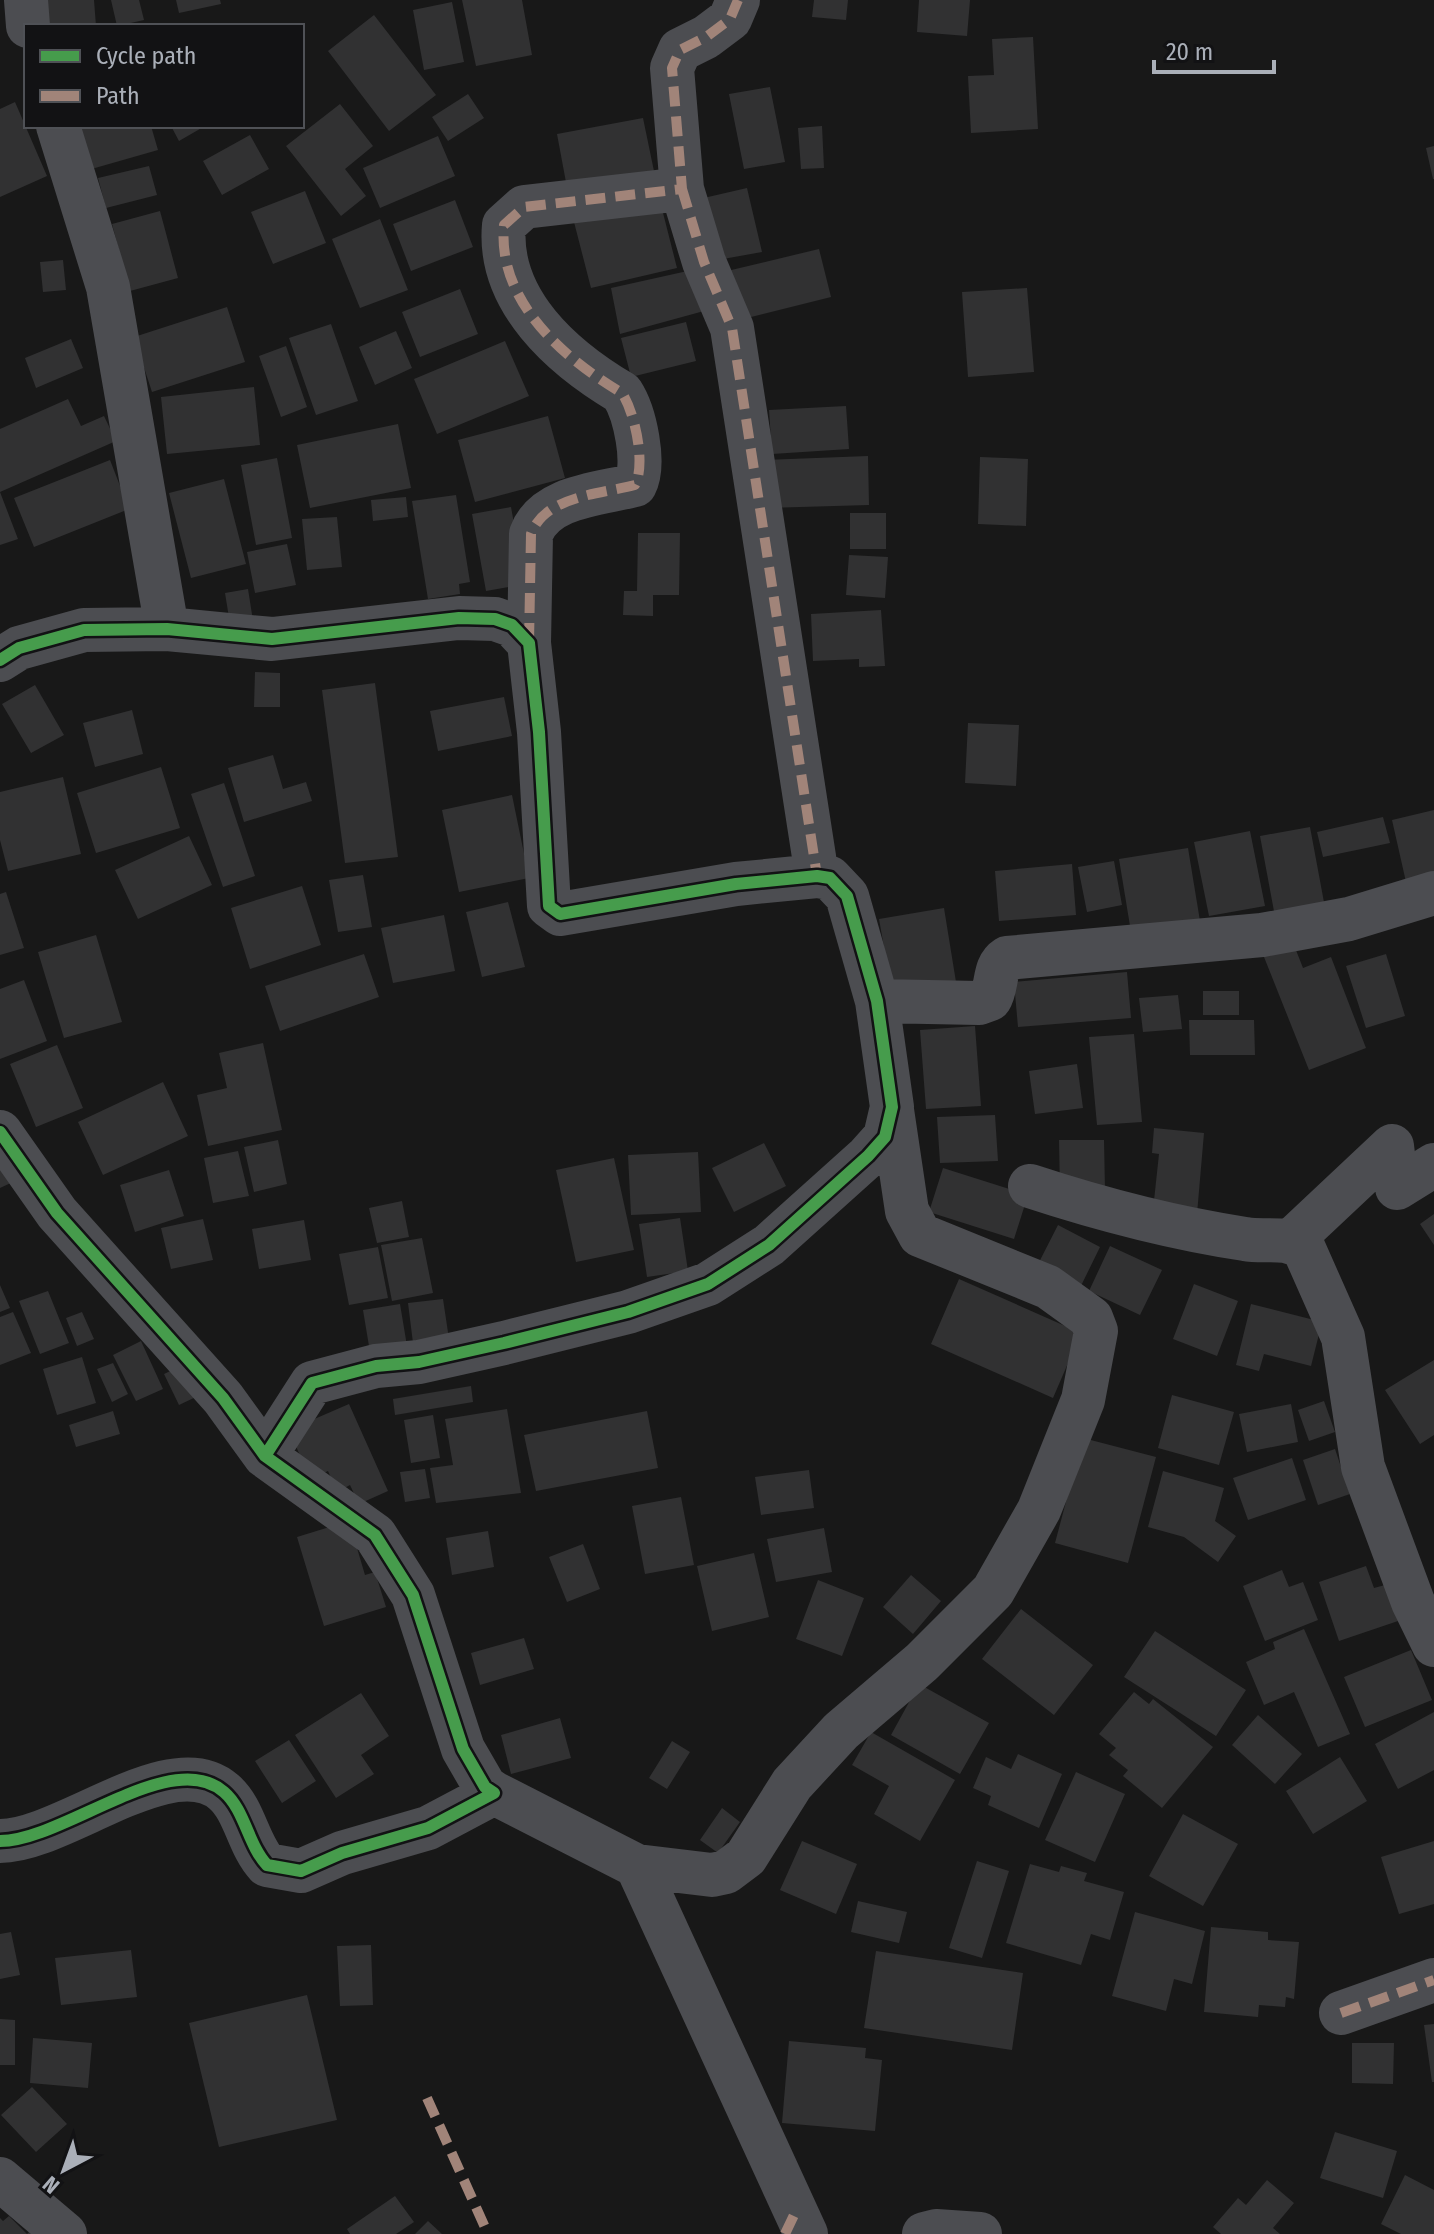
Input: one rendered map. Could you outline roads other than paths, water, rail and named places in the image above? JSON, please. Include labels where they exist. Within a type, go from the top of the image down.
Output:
[{"type":"street","points":[[26,0],[28,24]]},
{"type":"street","points":[[738,0],[730,19],[706,37],[680,50],[672,68],[682,189],[704,262],[732,328],[817,876]]},
{"type":"street","points":[[59,128],[108,287],[167,629]]},
{"type":"street","points":[[0,1132],[57,1213],[223,1398],[265,1456],[375,1535],[400,1570],[426,1631],[463,1749],[485,1787],[637,1866],[712,1875],[726,1872],[746,1857],[792,1784],[841,1731],[922,1662],[993,1591],[1039,1510],[1083,1400],[1096,1331],[1091,1318],[1048,1287],[920,1235],[907,1211],[898,1170],[877,1001],[847,896],[830,878],[817,876],[659,896],[586,912],[560,914],[549,906],[539,732],[529,643],[531,534],[536,522],[557,505],[635,485],[641,474],[629,404],[622,393],[545,336],[534,324],[514,280],[503,240],[504,225],[511,215],[524,207],[682,189]]},
{"type":"street","points":[[0,660],[19,648],[84,630],[167,629],[272,639],[459,618],[495,619],[512,625],[529,643]]},
{"type":"street","points":[[877,1001],[979,1003],[990,999],[997,988],[1000,962],[1007,958],[1262,935],[1349,919],[1434,893]]},
{"type":"street","points":[[265,1456],[312,1383],[376,1366],[419,1362],[628,1312],[694,1289],[727,1273],[769,1245],[868,1156],[885,1137],[892,1107]]},
{"type":"street","points":[[1030,1186],[1100,1209],[1247,1240],[1292,1240],[1392,1146],[1397,1188],[1434,1165]]},
{"type":"street","points":[[1292,1240],[1312,1260],[1343,1337],[1363,1467],[1413,1602],[1434,1645]]},
{"type":"street","points":[[0,1841],[46,1832],[158,1783],[190,1777],[209,1781],[227,1793],[267,1865],[301,1871],[342,1853],[428,1828],[494,1793]]},
{"type":"street","points":[[637,1866],[806,2234]]},
{"type":"street","points":[[1341,2013],[1434,1980]]},
{"type":"street","points":[[0,2179],[65,2234]]},
{"type":"street","points":[[924,2234],[936,2231],[980,2234]]}]
